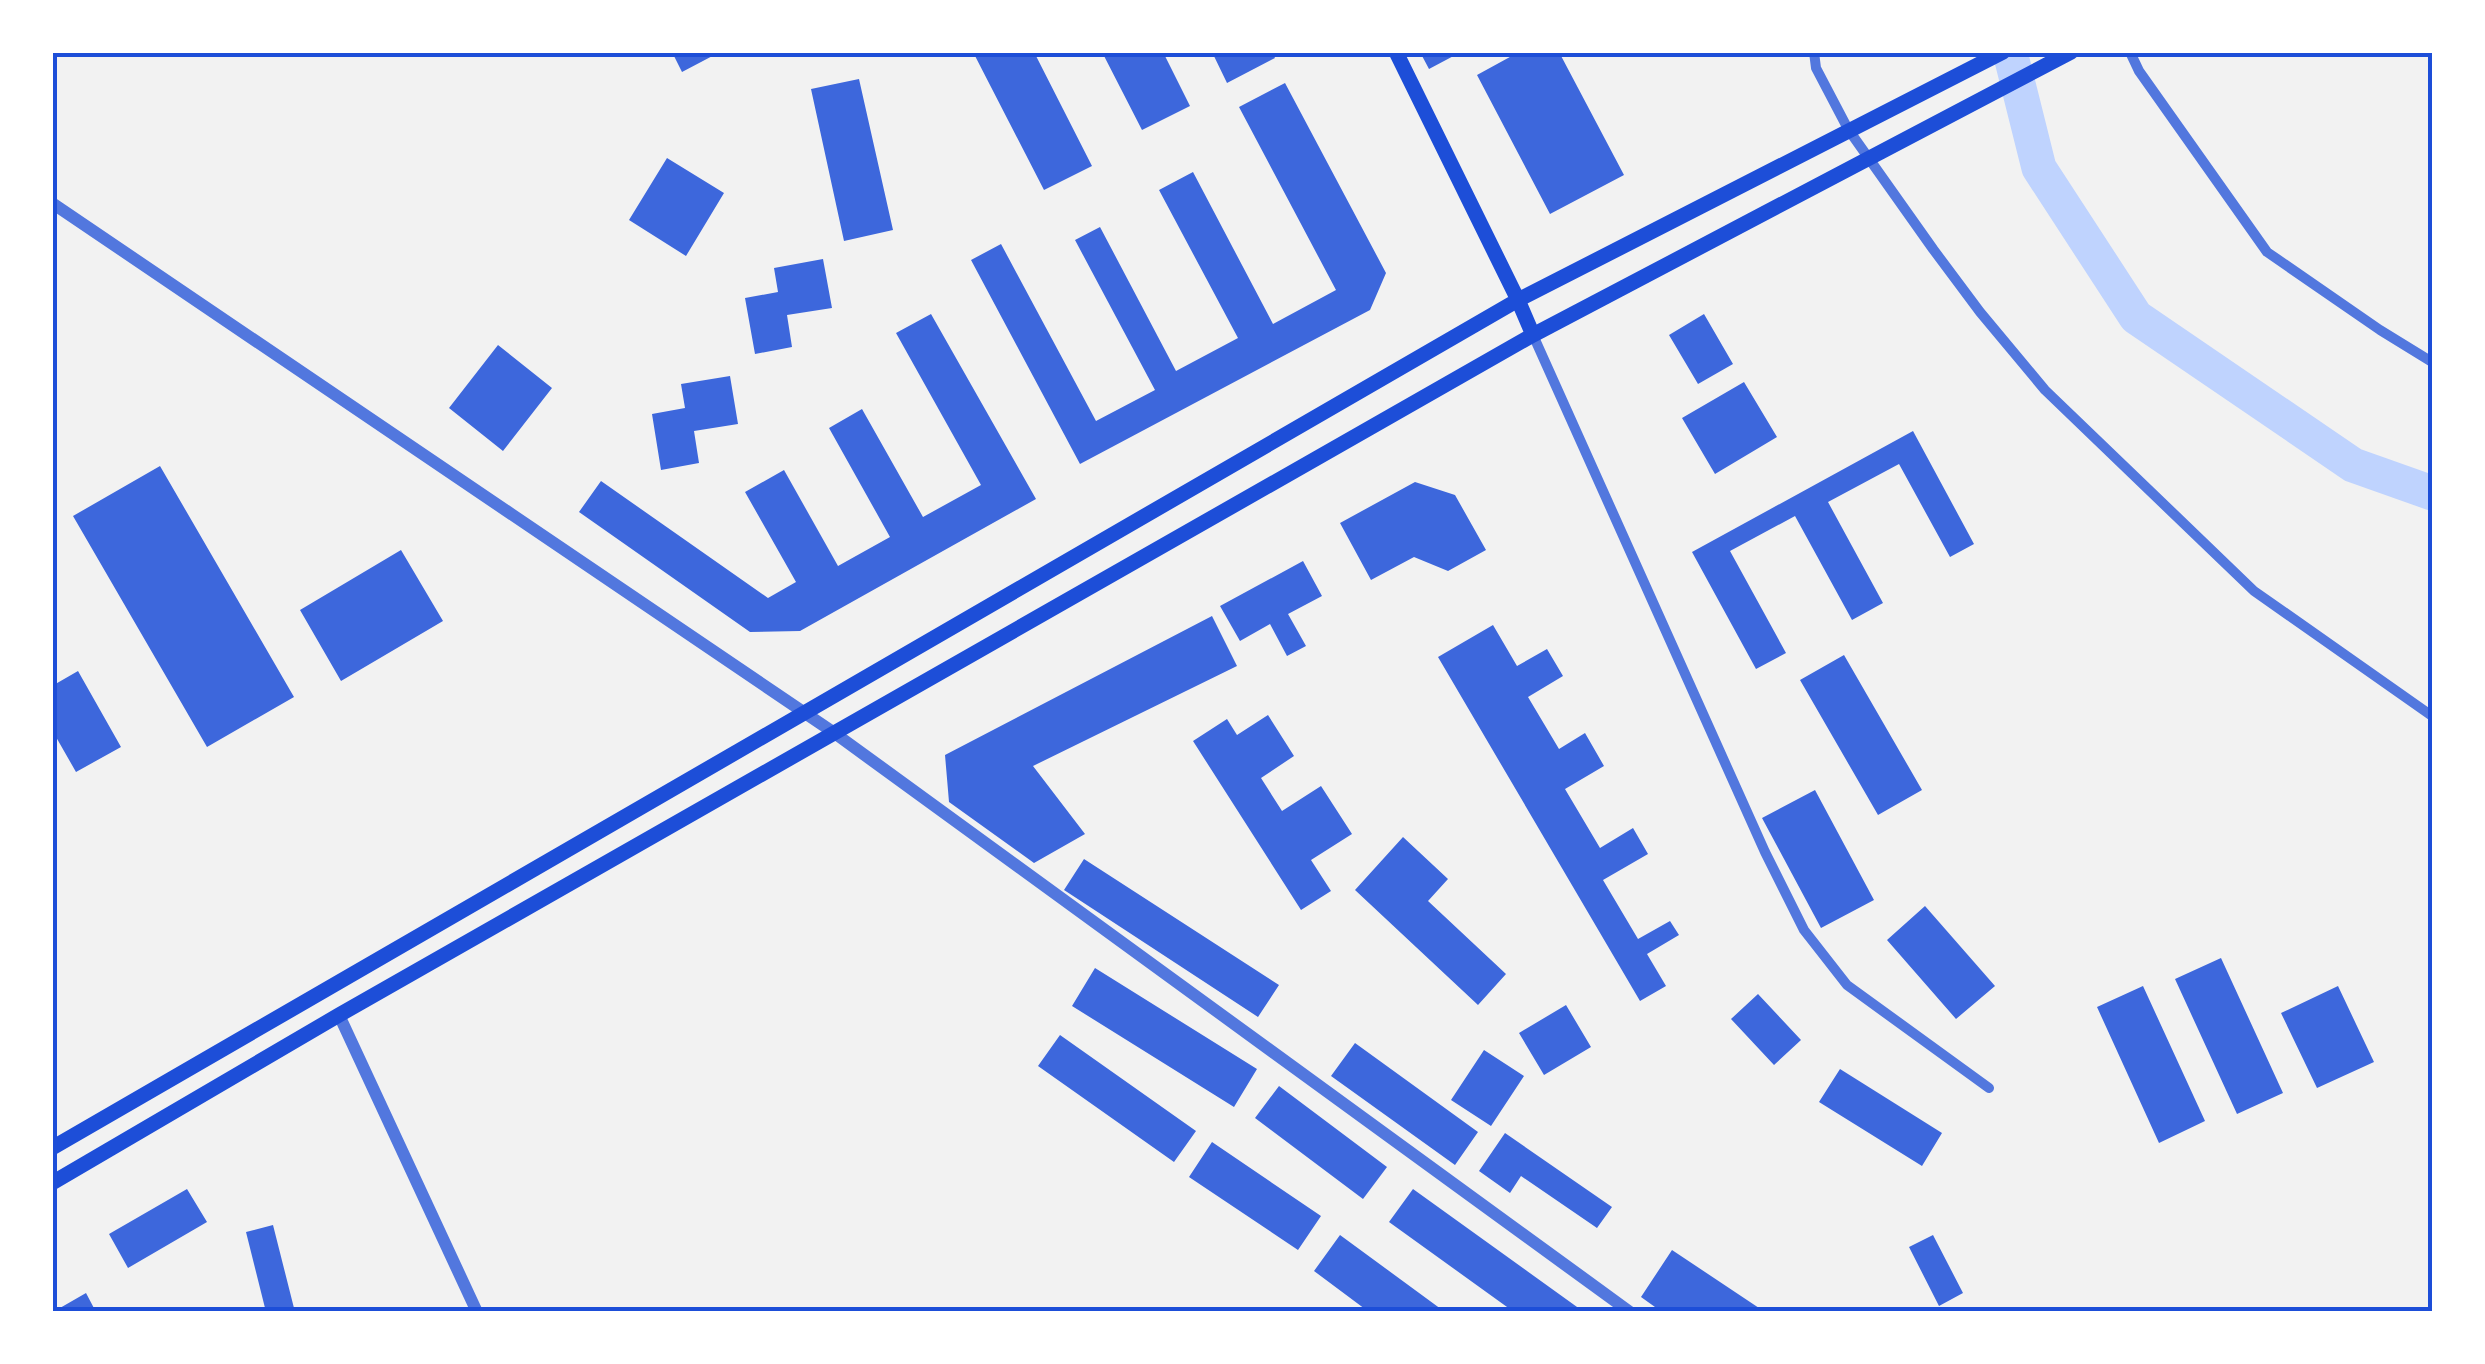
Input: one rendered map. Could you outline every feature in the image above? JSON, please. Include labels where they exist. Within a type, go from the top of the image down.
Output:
[{"type":"main road","points":[[1396,52],[1533,335]]},
{"type":"main road","points":[[52,1148],[1518,300],[2003,52]]},
{"type":"main road","points":[[52,1183],[833,732],[1533,335],[2071,52]]},
{"type":"street","points":[[1814,52],[1816,68],[1848,130],[1932,249],[2045,390],[2254,591],[2432,716]]},
{"type":"street","points":[[2130,52],[2139,71],[2267,252],[2432,362]]},
{"type":"street","points":[[52,203],[833,732],[1630,1312]]},
{"type":"street","points":[[1533,335],[1765,852],[1804,930],[1847,984],[1989,1088]]},
{"type":"street","points":[[339,1015],[477,1312]]},
{"type":"building","points":[[672,52],[720,52],[682,72]]},
{"type":"building","points":[[973,52],[1034,52],[1092,166],[1044,190]]},
{"type":"building","points":[[1102,52],[1163,52],[1190,106],[1142,130]]},
{"type":"building","points":[[1212,52],[1272,52],[1275,58],[1227,83]]},
{"type":"building","points":[[1420,52],[1461,52],[1429,69]]},
{"type":"building","points":[[1519,52],[1559,52],[1624,175],[1550,214],[1477,75]]},
{"type":"building","points":[[859,79],[893,230],[844,241],[811,89]]},
{"type":"building","points":[[1285,83],[1386,273],[1370,310],[1080,464],[971,260],[1001,244],[1096,421],[1155,390],[1075,240],[1100,227],[1176,371],[1238,338],[1159,190],[1193,172],[1273,324],[1336,290],[1239,107]]},
{"type":"building","points":[[667,158],[724,193],[686,256],[629,220]]},
{"type":"building","points":[[823,259],[832,308],[787,315],[792,347],[755,354],[745,298],[778,292],[774,268]]},
{"type":"building","points":[[931,314],[1036,499],[800,631],[750,632],[579,512],[601,481],[768,598],[796,582],[745,492],[784,470],[838,566],[890,537],[829,428],[862,409],[923,517],[981,485],[896,333]]},
{"type":"building","points":[[1704,314],[1733,364],[1698,384],[1669,335]]},
{"type":"building","points":[[498,345],[552,388],[503,451],[449,408]]},
{"type":"building","points":[[730,376],[738,424],[694,431],[699,463],[661,470],[652,414],[685,408],[681,384]]},
{"type":"building","points":[[1744,382],[1777,437],[1715,474],[1682,418]]},
{"type":"building","points":[[1913,431],[1974,544],[1950,557],[1899,464],[1828,502],[1883,603],[1852,620],[1795,516],[1730,551],[1786,653],[1756,669],[1692,552]]},
{"type":"building","points":[[160,466],[294,697],[207,747],[73,516]]},
{"type":"building","points":[[1415,482],[1455,495],[1486,550],[1448,571],[1414,557],[1371,580],[1340,523]]},
{"type":"building","points":[[401,550],[443,621],[341,681],[300,610]]},
{"type":"building","points":[[1303,561],[1322,596],[1288,614],[1306,646],[1287,656],[1270,624],[1240,641],[1220,606]]},
{"type":"building","points":[[1212,616],[1237,666],[1033,766],[1085,834],[1034,863],[949,802],[945,755]]},
{"type":"building","points":[[1493,625],[1517,666],[1547,649],[1563,676],[1528,697],[1559,749],[1585,733],[1604,766],[1565,789],[1600,848],[1633,828],[1648,854],[1603,880],[1638,939],[1670,921],[1679,935],[1647,954],[1666,986],[1640,1001],[1438,657]]},
{"type":"building","points":[[1844,655],[1922,790],[1878,815],[1800,680]]},
{"type":"building","points":[[78,671],[121,747],[76,772],[52,730],[52,686]]},
{"type":"building","points":[[1268,715],[1294,756],[1261,778],[1282,811],[1321,786],[1352,834],[1311,860],[1331,891],[1301,910],[1193,741],[1227,719],[1237,735]]},
{"type":"building","points":[[1815,790],[1874,900],[1821,928],[1762,818]]},
{"type":"building","points":[[1403,837],[1448,879],[1428,901],[1506,974],[1478,1005],[1355,890]]},
{"type":"building","points":[[1084,859],[1279,985],[1258,1017],[1064,890]]},
{"type":"building","points":[[1925,906],[1995,986],[1956,1019],[1887,940]]},
{"type":"building","points":[[2221,958],[2283,1093],[2237,1114],[2175,979]]},
{"type":"building","points":[[1095,968],[1257,1069],[1234,1107],[1072,1006]]},
{"type":"building","points":[[2143,986],[2205,1121],[2159,1143],[2097,1007]]},
{"type":"building","points":[[2338,986],[2374,1062],[2317,1088],[2281,1013]]},
{"type":"building","points":[[1758,994],[1801,1040],[1774,1065],[1731,1019]]},
{"type":"building","points":[[1566,1005],[1591,1047],[1544,1075],[1519,1033]]},
{"type":"building","points":[[1060,1035],[1196,1131],[1174,1162],[1038,1066]]},
{"type":"building","points":[[1355,1043],[1478,1132],[1455,1165],[1331,1076]]},
{"type":"building","points":[[1484,1050],[1524,1076],[1491,1126],[1451,1100]]},
{"type":"building","points":[[1840,1069],[1942,1133],[1922,1166],[1819,1102]]},
{"type":"building","points":[[1279,1086],[1387,1167],[1363,1199],[1255,1118]]},
{"type":"building","points":[[1505,1133],[1612,1207],[1597,1228],[1521,1176],[1510,1193],[1479,1171]]},
{"type":"building","points":[[1212,1142],[1321,1216],[1298,1250],[1189,1177]]},
{"type":"building","points":[[187,1189],[207,1222],[128,1268],[109,1234]]},
{"type":"building","points":[[1413,1189],[1584,1312],[1514,1312],[1389,1222]]},
{"type":"building","points":[[273,1225],[295,1312],[266,1312],[246,1232]]},
{"type":"building","points":[[1340,1235],[1445,1312],[1369,1312],[1314,1271]]},
{"type":"building","points":[[1933,1235],[1963,1293],[1939,1306],[1909,1247]]},
{"type":"building","points":[[1672,1250],[1765,1312],[1662,1312],[1641,1297]]},
{"type":"building","points":[[86,1293],[96,1312],[53,1312]]},
{"type":"waterway","points":[[2010,52],[2039,168],[2136,317],[2353,465],[2432,493]]}]
